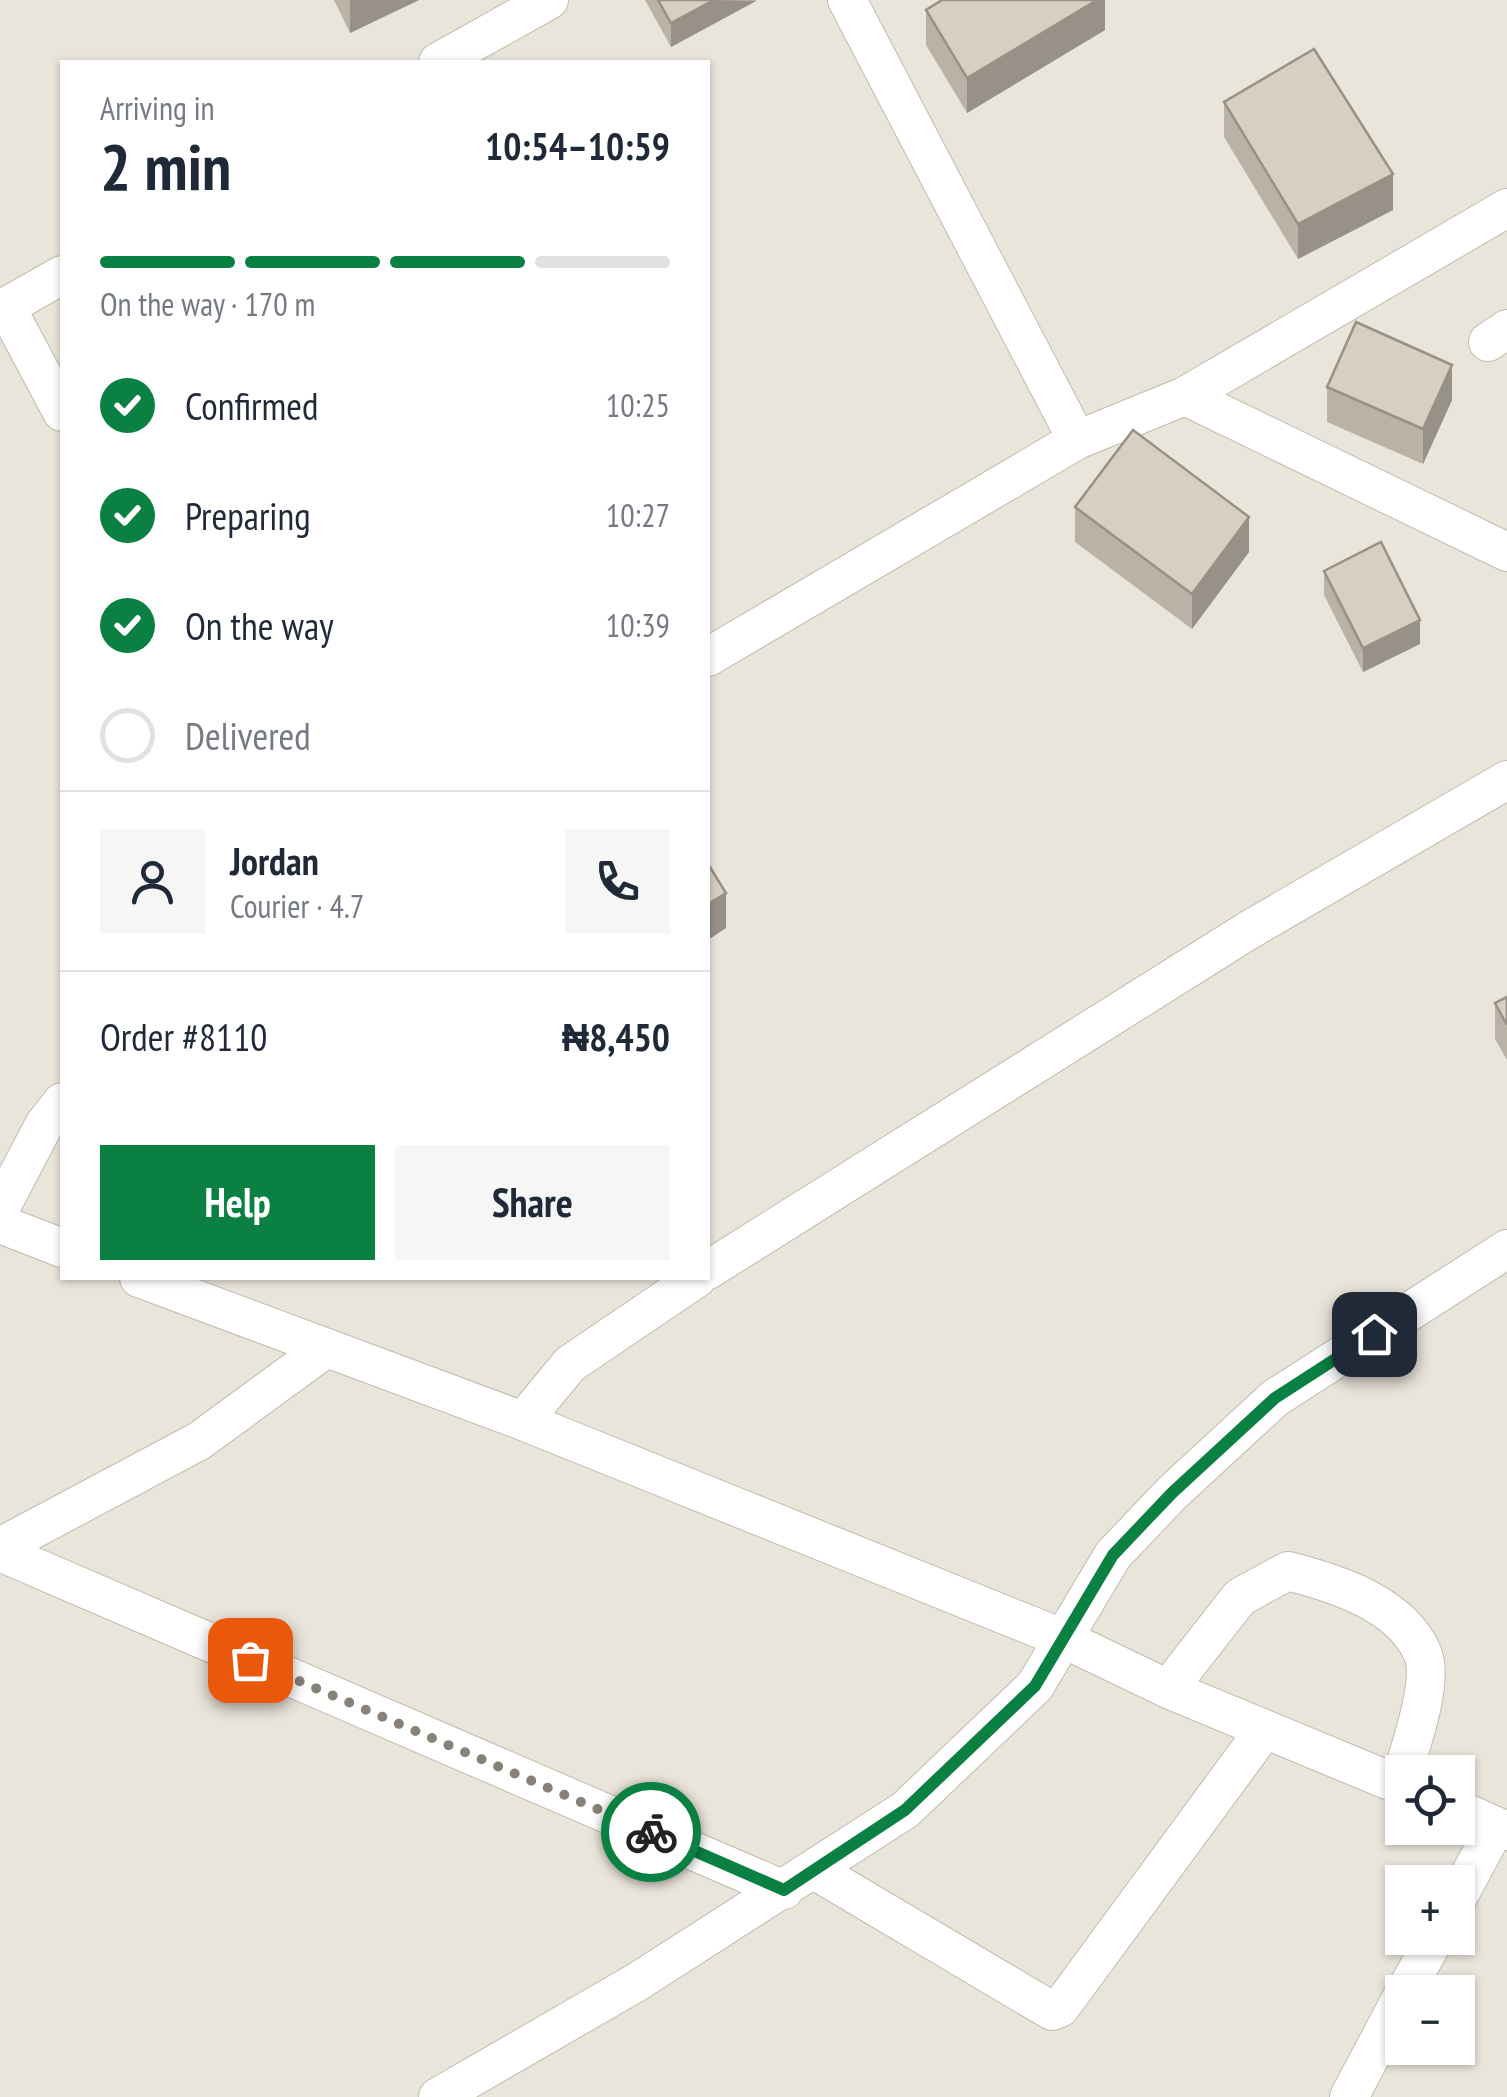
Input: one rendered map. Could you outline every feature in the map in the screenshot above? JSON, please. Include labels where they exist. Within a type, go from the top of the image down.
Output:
[{"type":"street","points":[[442,60],[548,0]]},
{"type":"street","points":[[847,0],[1077,440]]},
{"type":"street","points":[[710,656],[1077,440],[1185,396],[1507,208]]},
{"type":"street","points":[[60,276],[3,308],[60,408]]},
{"type":"street","points":[[1185,396],[1507,552]]},
{"type":"street","points":[[710,1269],[1249,930],[1507,780]]},
{"type":"street","points":[[0,1209],[44,1125],[60,1105]]},
{"type":"street","points":[[0,1224],[60,1247]]},
{"type":"street","points":[[438,2097],[637,1982],[905,1810],[1035,1686],[1113,1555],[1172,1493],[1275,1398],[1507,1249]]},
{"type":"street","points":[[143,1280],[523,1421],[1062,1638],[1168,1689],[1265,1729],[1385,1773]]},
{"type":"street","points":[[523,1421],[570,1364],[694,1280]]},
{"type":"street","points":[[0,1550],[199,1441],[325,1350]]},
{"type":"street","points":[[0,1550],[799,1880],[903,1926],[1052,2011],[1060,2008],[1090,1970],[1265,1729]]},
{"type":"street","points":[[1168,1689],[1240,1597],[1288,1571],[1338,1584],[1396,1619],[1424,1654],[1423,1707],[1409,1755]]},
{"type":"street","points":[[1475,1816],[1502,1828],[1475,1870]]},
{"type":"street","points":[[1349,2097],[1385,2030]]},
{"type":"shaded area","points":[[0,0],[1507,0],[1507,2097],[0,2097]]},
{"type":"building","points":[[658,0],[714,0],[671,23]]},
{"type":"building","points":[[942,0],[1097,0],[967,78],[926,10]]},
{"type":"building","points":[[1314,49],[1393,174],[1298,224],[1224,102]]},
{"type":"building","points":[[1356,322],[1452,365],[1423,429],[1327,387]]},
{"type":"building","points":[[1133,430],[1249,517],[1192,594],[1075,507]]},
{"type":"building","points":[[1381,542],[1420,620],[1363,648],[1324,571]]},
{"type":"building","points":[[710,867],[726,893],[710,903]]},
{"type":"building","points":[[1507,997],[1507,1025],[1495,1003]]},
{"type":"way so far","points":[[250,1660],[651,1832]]},
{"type":"route","points":[[651,1832],[784,1890],[905,1810],[1035,1686],[1113,1555],[1172,1493],[1275,1398],[1374,1334]]}]
